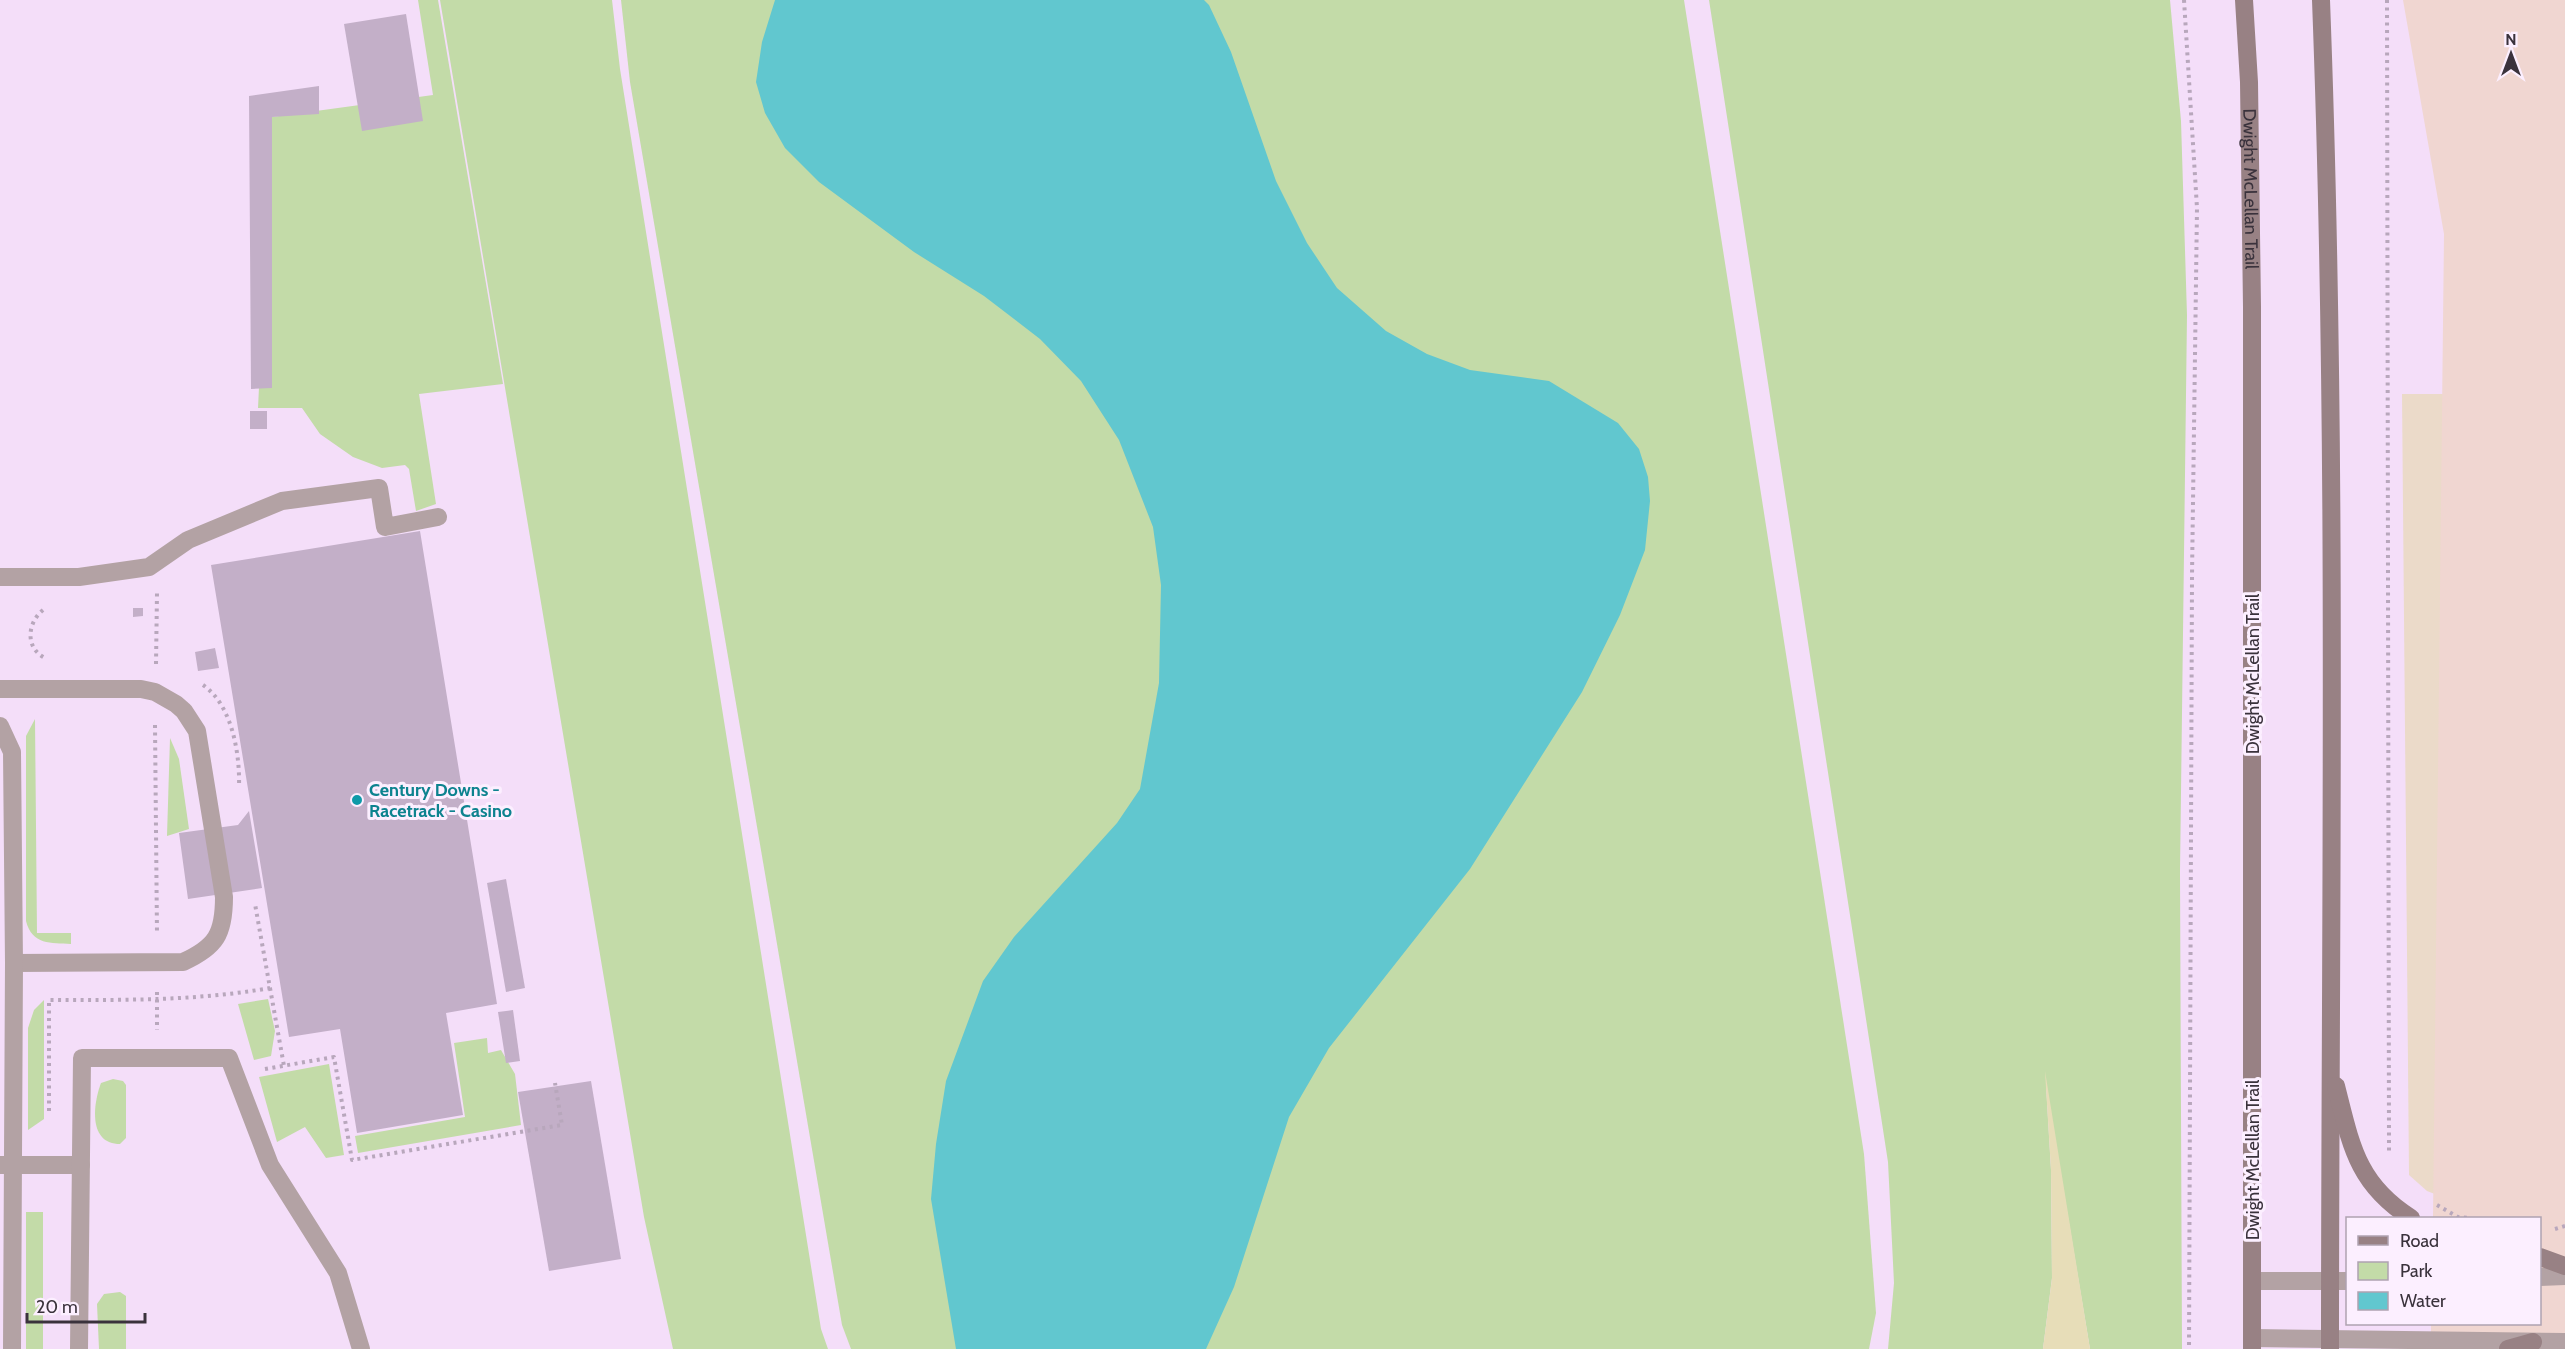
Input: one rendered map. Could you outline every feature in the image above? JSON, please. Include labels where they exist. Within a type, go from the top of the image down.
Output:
[{"type":"main road","name":"Dwight McLellan Trail","points":[[2244,0],[2249,82],[2252,307],[2252,1343]]},
{"type":"main road","points":[[2321,0],[2329,200],[2331,392],[2332,890],[2329,1060],[2339,1281],[2330,1343]]},
{"type":"main road","points":[[2329,1060],[2351,1142],[2368,1181],[2394,1208],[2409,1217]]},
{"type":"main road","points":[[2541,1257],[2565,1266]]},
{"type":"main road","points":[[2508,1349],[2533,1342]]},
{"type":"street","points":[[0,577],[79,577],[149,567],[188,540],[282,501],[380,488],[385,527],[438,517]]},
{"type":"street","points":[[0,688],[141,689],[155,692],[184,711],[197,730],[224,897],[223,920],[214,942],[205,951],[183,962],[14,963]]},
{"type":"street","points":[[0,726],[12,752],[14,963],[6,1165],[12,1349]]},
{"type":"street","points":[[79,1349],[82,1058],[229,1058],[270,1165],[338,1273],[362,1349]]},
{"type":"street","points":[[6,1165],[81,1166]]},
{"type":"street","points":[[2541,1277],[2565,1276]]},
{"type":"street","points":[[2252,1281],[2339,1281]]},
{"type":"street","points":[[2252,1343],[2565,1342]]},
{"type":"path","points":[[2184,0],[2197,208],[2192,576],[2189,1349]]},
{"type":"path","points":[[2387,0],[2389,1162]]},
{"type":"path","points":[[156,562],[158,1000]]},
{"type":"path","points":[[43,610],[37,615],[30,633],[34,648],[39,655],[48,660]]},
{"type":"path","points":[[144,663],[162,664]]},
{"type":"path","points":[[197,681],[211,690],[220,700],[228,717],[236,754],[238,790]]},
{"type":"path","points":[[255,900],[284,1066]]},
{"type":"path","points":[[49,1119],[49,1000],[158,1000],[231,995],[270,988]]},
{"type":"path","points":[[235,1074],[334,1057],[352,1160],[562,1125],[555,1083]]},
{"type":"path","points":[[2429,1200],[2458,1217]]},
{"type":"shaded area","points":[[2403,0],[2565,0],[2565,1349],[2431,1349],[2431,1325],[2541,1325],[2541,1217],[2433,1217],[2444,234]]},
{"type":"shaded area","points":[[2402,394],[2565,394],[2466,1206],[2427,1191],[2409,1175]]},
{"type":"green space","points":[[418,0],[438,0],[503,384],[419,394],[436,504],[416,511],[409,469],[405,465],[382,468],[353,457],[320,434],[302,408],[258,408],[272,117],[433,95]]},
{"type":"green space","points":[[440,0],[612,0],[620,69],[821,1329],[828,1349],[673,1349],[644,1217]]},
{"type":"green space","points":[[621,0],[1684,0],[1864,1154],[1876,1313],[1869,1349],[851,1349],[842,1325],[630,82]]},
{"type":"green space","points":[[1709,0],[2170,0],[2181,121],[2187,315],[2180,872],[2182,1349],[2090,1349],[2046,1085],[2051,1170],[2052,1278],[2043,1349],[1888,1349],[1894,1283],[1888,1162]]},
{"type":"green space","points":[[35,719],[37,933],[71,933],[71,944],[50,943],[38,939],[29,929],[26,921],[26,736]]},
{"type":"green space","points":[[170,738],[179,759],[189,829],[167,836]]},
{"type":"green space","points":[[268,999],[275,1031],[271,1056],[254,1060],[238,1004]]},
{"type":"green space","points":[[44,1000],[44,1119],[28,1130],[28,1028],[34,1010]]},
{"type":"green space","points":[[487,1038],[488,1053],[501,1050],[515,1074],[521,1125],[358,1153],[355,1136],[465,1117],[454,1043]]},
{"type":"green space","points":[[329,1064],[344,1155],[326,1158],[305,1127],[277,1142],[259,1077]]},
{"type":"green space","points":[[113,1079],[123,1081],[126,1085],[126,1138],[120,1144],[102,1137],[98,1130],[95,1112],[101,1083]]},
{"type":"green space","points":[[26,1212],[43,1212],[43,1349],[26,1349]]},
{"type":"green space","points":[[120,1292],[126,1296],[126,1349],[99,1349],[97,1304],[104,1294]]},
{"type":"sand","points":[[2045,1071],[2090,1349],[2043,1349],[2052,1278],[2051,1170]]},
{"type":"water","points":[[775,0],[1204,0],[1209,5],[1231,52],[1276,181],[1307,243],[1337,288],[1386,331],[1427,354],[1470,370],[1549,381],[1618,423],[1639,449],[1648,477],[1650,501],[1645,550],[1620,615],[1582,692],[1470,869],[1329,1048],[1289,1117],[1234,1287],[1206,1349],[956,1349],[931,1199],[936,1144],[946,1081],[983,981],[1014,937],[1117,823],[1140,789],[1159,683],[1161,585],[1153,527],[1119,440],[1081,381],[1040,339],[984,296],[914,252],[819,182],[785,148],[765,113],[756,82],[762,42]]},
{"type":"building","points":[[406,14],[423,121],[362,131],[344,24]]},
{"type":"building","points":[[319,86],[319,114],[272,117],[272,388],[251,389],[249,96]]},
{"type":"building","points":[[250,411],[267,411],[267,429],[250,429]]},
{"type":"building","name":"Century Downs - Racetrack - Casino","points":[[420,531],[497,1004],[446,1013],[463,1115],[357,1133],[340,1029],[289,1037],[211,565]]},
{"type":"building","points":[[133,608],[143,608],[143,616],[133,617]]},
{"type":"building","points":[[215,648],[219,668],[198,671],[195,652]]},
{"type":"building","points":[[249,811],[262,888],[188,899],[179,833],[238,825]]},
{"type":"building","points":[[506,879],[525,988],[506,992],[487,883]]},
{"type":"building","points":[[513,1010],[520,1061],[506,1063],[498,1012]]},
{"type":"building","points":[[591,1081],[621,1259],[549,1271],[518,1092]]},
{"type":"place","name":"Century Downs - Racetrack - Casino","points":[[357,800]]}]
